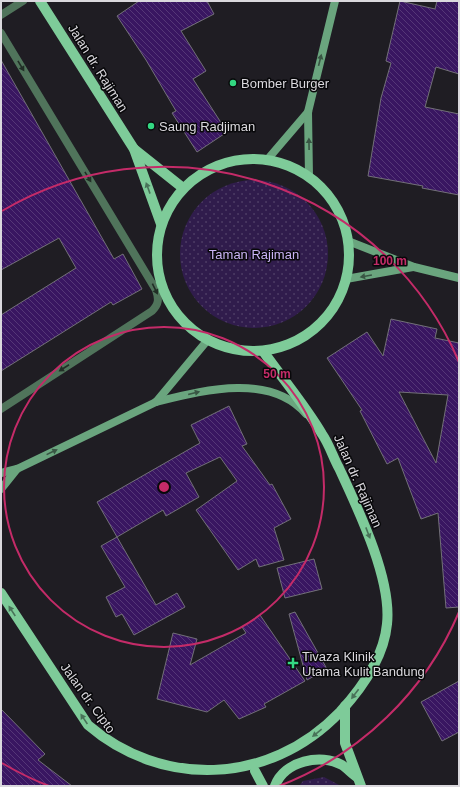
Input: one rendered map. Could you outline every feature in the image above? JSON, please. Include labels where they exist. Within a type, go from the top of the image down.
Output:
[{"type":"main road","name":"Jalan dr. Rajiman","points":[[40,1],[134,149],[161,224]]},
{"type":"main road","points":[[309,177],[308,112],[335,1]]},
{"type":"main road","points":[[267,160],[308,112]]},
{"type":"main road","name":"Jalan dr. Rajiman","points":[[134,149],[183,188]]},
{"type":"main road","points":[[251,159],[267,160],[282,164],[309,177],[335,205],[345,228],[348,241],[349,254],[346,279],[336,303],[316,328],[288,345],[263,351],[238,350],[214,346],[206,342],[175,311],[162,288],[157,263],[158,237],[161,224],[174,199],[183,188],[195,178],[222,164],[251,159]]},
{"type":"main road","points":[[348,241],[414,267],[459,278]]},
{"type":"main road","points":[[346,279],[414,267]]},
{"type":"main road","points":[[156,402],[206,342]]},
{"type":"main road","name":"Jalan dr. Rajiman","points":[[255,771],[276,761],[307,741],[321,730],[345,706],[364,680],[380,652],[387,624],[387,604],[384,588],[371,541],[358,509],[322,434],[263,351]]},
{"type":"main road","points":[[1,473],[17,469],[156,402],[208,389],[269,390],[300,408],[322,434]]},
{"type":"main road","points":[[1,489],[17,469]]},
{"type":"main road","name":"Jalan dr. Cipto","points":[[1,593],[97,737],[118,756],[147,770]]},
{"type":"main road","points":[[345,706],[345,743],[359,782]]},
{"type":"main road","points":[[276,786],[289,768],[306,760],[325,759],[342,765],[359,782]]},
{"type":"main road","points":[[208,780],[225,779],[255,771],[263,786]]},
{"type":"lane","points":[[1,15],[23,1]]},
{"type":"lane","points":[[1,33],[156,290],[159,299],[157,306],[152,311],[1,409]]},
{"type":"green space","name":"Taman Rajiman","points":[[254,180],[268,182],[289,189],[301,197],[311,207],[322,226],[328,254],[326,268],[319,289],[311,301],[301,311],[282,322],[254,328],[240,326],[219,319],[207,311],[197,301],[186,282],[180,254],[182,240],[189,219],[197,207],[207,197],[226,186]]},
{"type":"green space","points":[[324,777],[341,786],[299,786],[303,781]]},
{"type":"building","points":[[139,1],[207,1],[214,14],[181,31],[206,71],[193,79],[227,132],[197,152],[172,113],[176,111],[146,60],[117,16]]},
{"type":"building","points":[[400,1],[435,9],[437,1],[459,1],[459,74],[436,67],[425,107],[459,114],[459,195],[422,188],[423,186],[368,176],[381,98],[391,63],[386,61]]},
{"type":"building","points":[[1,60],[114,259],[123,254],[142,289],[113,305],[111,302],[1,371],[1,315],[76,268],[59,238],[1,270]]},
{"type":"building","points":[[391,319],[437,329],[435,338],[459,343],[459,607],[446,608],[438,513],[421,519],[398,458],[387,464],[360,411],[362,410],[327,358],[367,332],[383,356]],"holes":[[[399,392],[448,395],[436,463]]]},
{"type":"building","points":[[229,406],[247,444],[242,446],[270,485],[272,484],[291,519],[274,528],[284,560],[259,567],[256,559],[238,570],[196,510],[237,481],[220,457],[186,473],[199,497],[166,516],[163,510],[117,537],[97,502],[200,443],[191,425]]},
{"type":"building","points":[[117,537],[156,605],[177,593],[185,607],[134,635],[122,614],[116,617],[106,597],[125,587],[101,546]]},
{"type":"building","points":[[314,559],[322,589],[285,598],[277,568]]},
{"type":"building","points":[[295,612],[327,669],[307,680],[289,614]]},
{"type":"building","points":[[260,615],[305,681],[264,704],[266,707],[239,719],[224,700],[207,712],[157,699],[173,633],[197,639],[190,665],[246,633],[242,627]]},
{"type":"building","points":[[459,681],[459,732],[442,741],[421,702]]},
{"type":"building","points":[[1,709],[45,754],[38,760],[72,786],[1,786]]},
{"type":"place","name":"Bomber Burger","points":[[233,83]]},
{"type":"place","name":"Saung Radjiman","points":[[151,126]]},
{"type":"place","name":"Tivaza Klinik Utama Kulit Bandung","points":[[293,663]]}]
